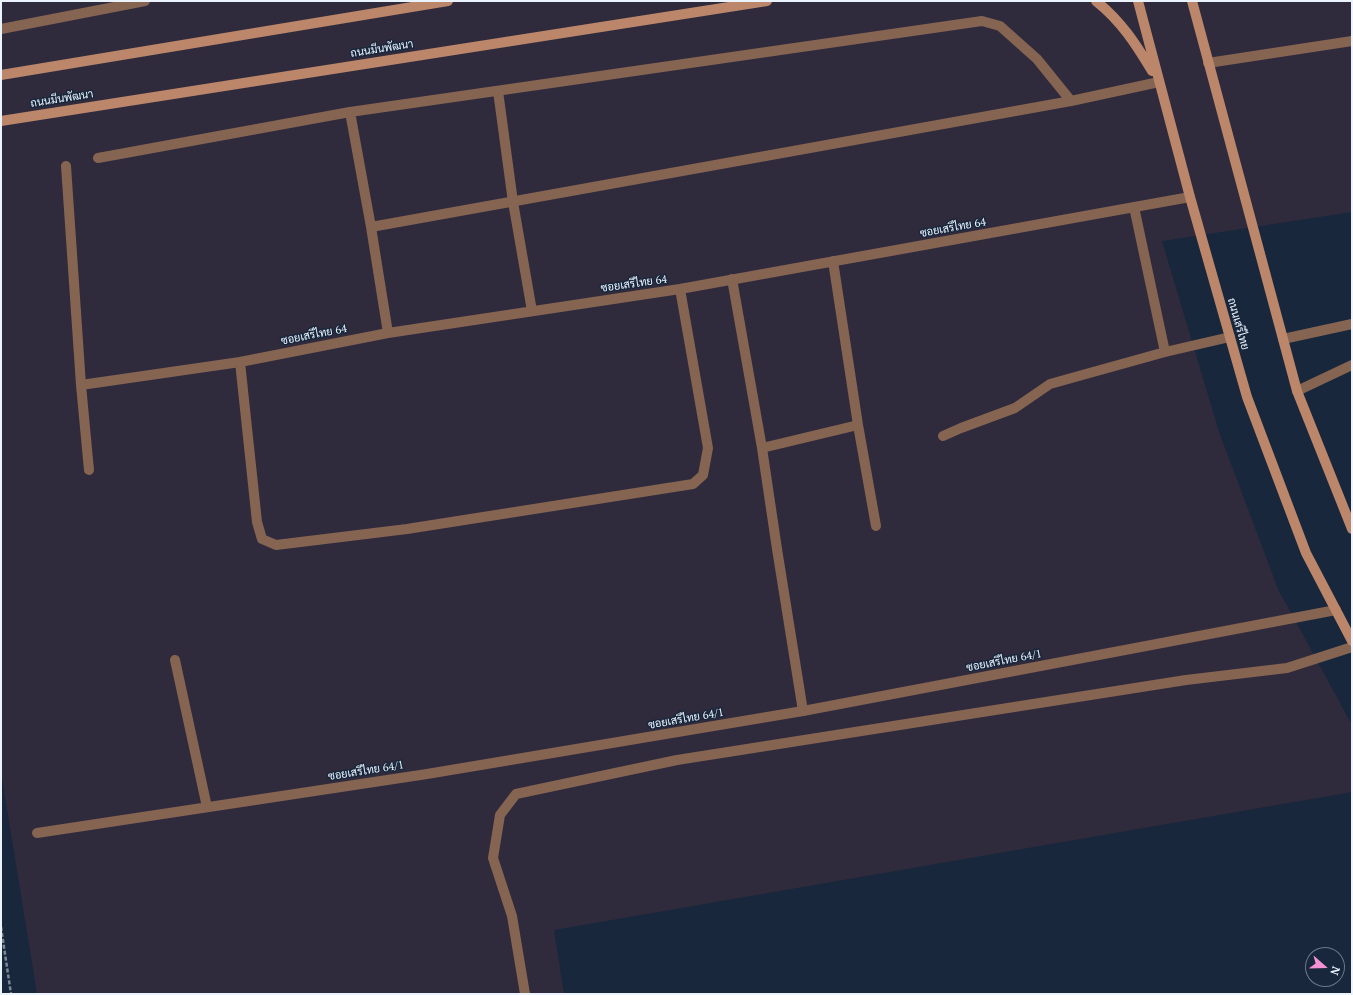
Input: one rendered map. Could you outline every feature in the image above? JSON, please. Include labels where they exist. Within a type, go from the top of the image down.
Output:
[{"type":"main road","points":[[1,75],[448,1]]},
{"type":"main road","name":"ถนนมีนพัฒนา","points":[[1,121],[767,1]]},
{"type":"main road","points":[[1096,1],[1110,12],[1135,42],[1158,82]]},
{"type":"main road","name":"ถนนเสรีไทย","points":[[1138,1],[1158,82],[1246,397],[1303,546],[1352,641]]},
{"type":"main road","points":[[1192,1],[1297,391],[1352,529]]},
{"type":"street","points":[[1,29],[145,1]]},
{"type":"street","points":[[98,158],[350,112],[982,21],[1000,26],[1037,59],[1071,101]]},
{"type":"street","points":[[1208,63],[1352,42]]},
{"type":"street","points":[[371,227],[1071,101],[1158,82]]},
{"type":"street","points":[[498,91],[532,311]]},
{"type":"street","points":[[350,112],[371,227],[388,333]]},
{"type":"street","points":[[66,166],[81,385],[89,470]]},
{"type":"street","name":"ซอยเสรีไทย 64","points":[[81,385],[240,362],[388,333],[680,289],[1190,197]]},
{"type":"street","points":[[1134,207],[1165,352]]},
{"type":"street","points":[[833,261],[858,425],[876,526]]},
{"type":"street","points":[[732,279],[762,448],[803,711]]},
{"type":"street","points":[[240,362],[257,522],[262,539],[276,545],[408,529],[693,484],[703,475],[708,448],[680,289]]},
{"type":"street","points":[[1283,339],[1352,324]]},
{"type":"street","points":[[943,436],[1015,408],[1050,384],[1165,352],[1230,337]]},
{"type":"street","points":[[1297,391],[1352,365]]},
{"type":"street","points":[[762,448],[858,425]]},
{"type":"street","name":"ซอยเสรีไทย 64/1","points":[[37,833],[427,774],[803,711],[1336,610]]},
{"type":"street","points":[[525,994],[512,916],[492,858],[500,815],[516,794],[684,758],[1186,680],[1287,668],[1352,647]]},
{"type":"street","points":[[175,660],[207,807]]},
{"type":"path","points":[[1,926],[10,994]]},
{"type":"shaded area","points":[[1,1],[1352,1],[1352,212],[1162,241],[1219,432],[1278,589],[1352,725],[1352,792],[554,930],[564,994],[37,994],[1,772]]}]
